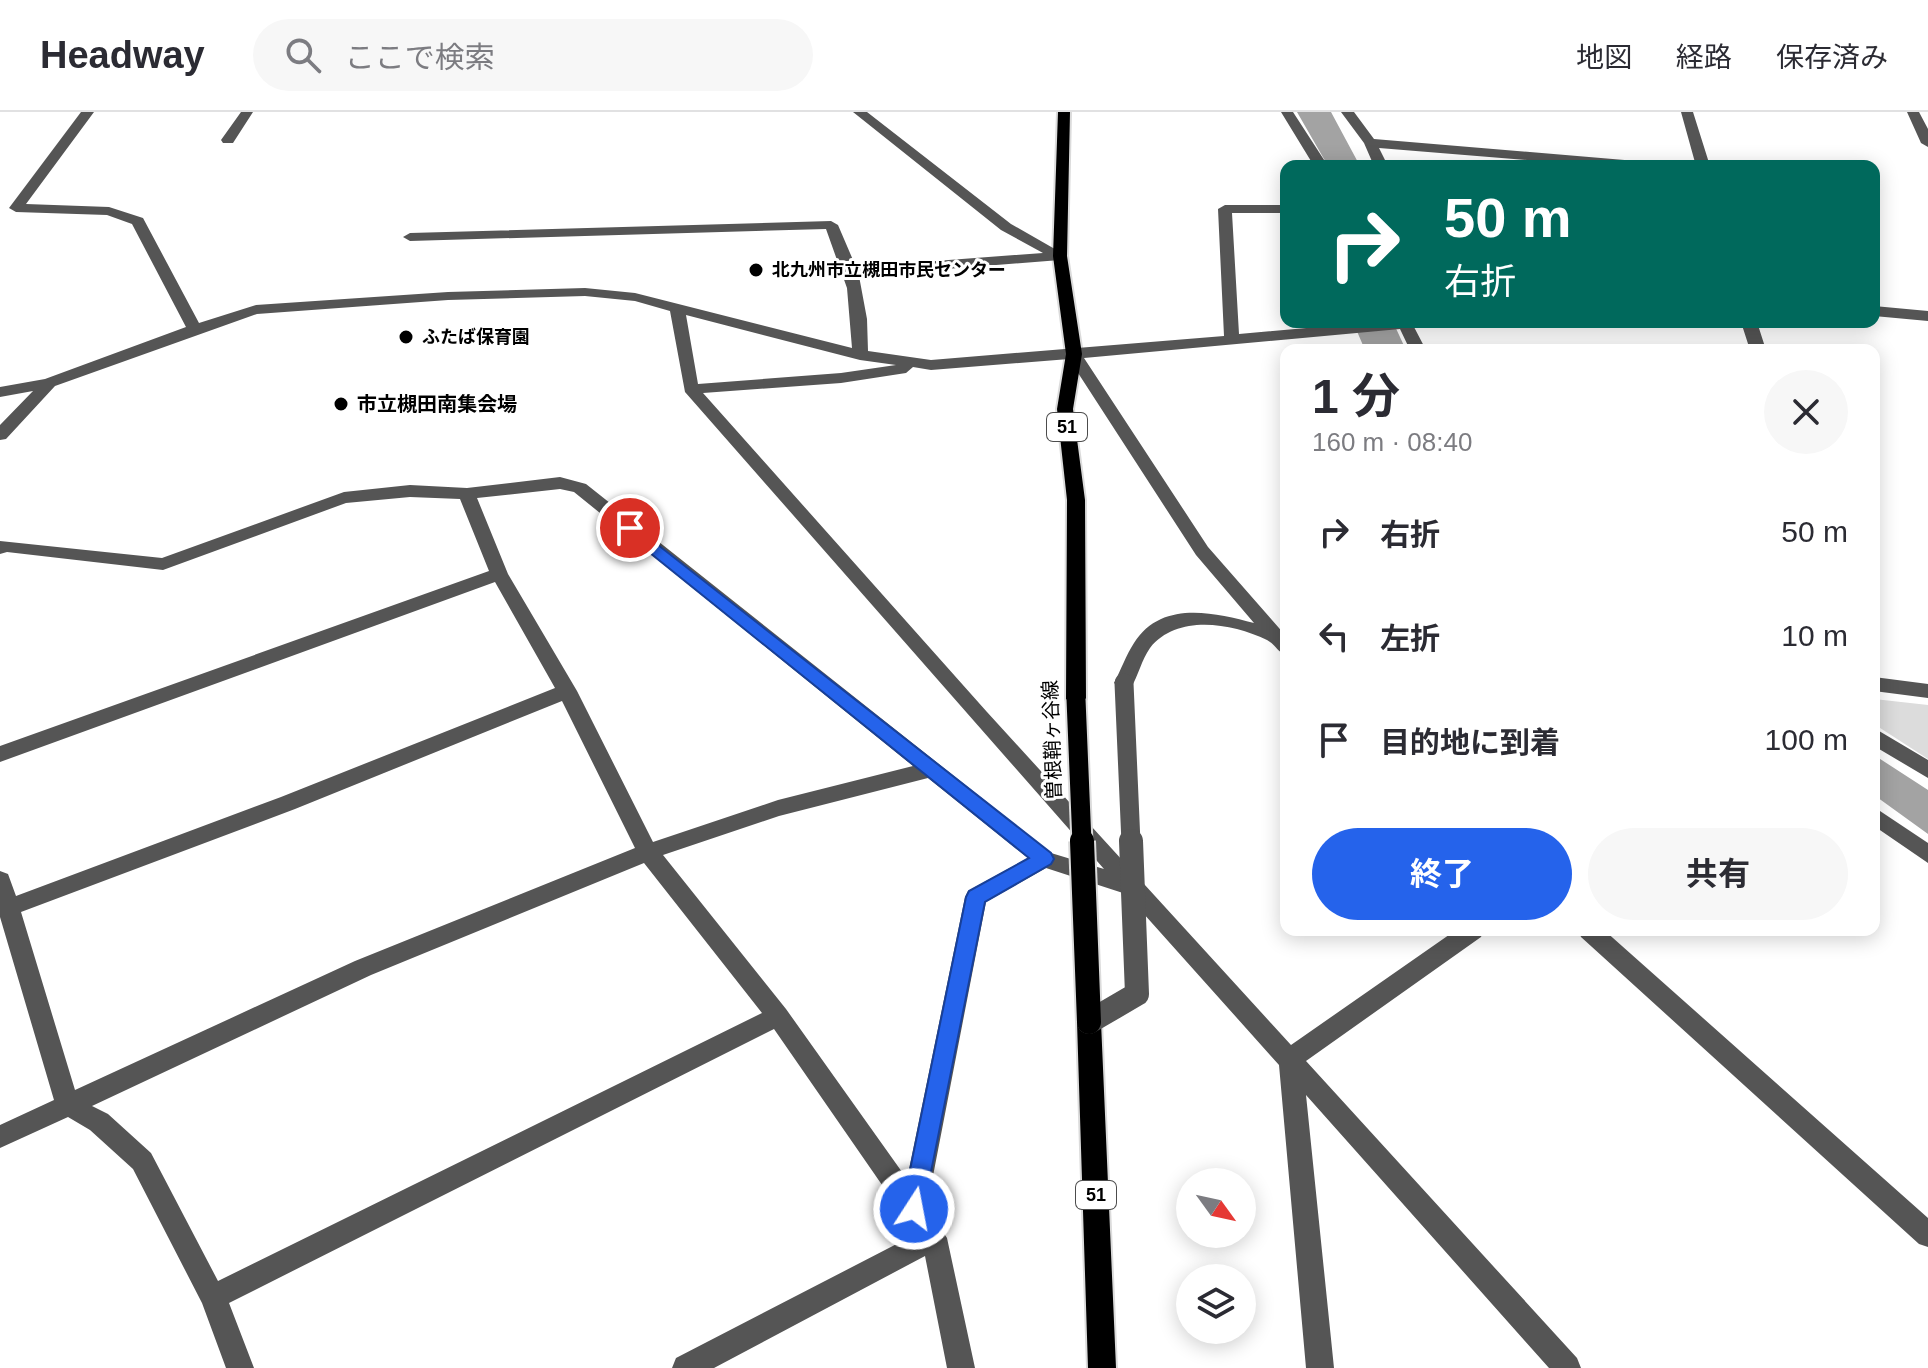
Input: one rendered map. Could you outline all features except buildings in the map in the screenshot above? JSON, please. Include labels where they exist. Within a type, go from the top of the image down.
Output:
[{"type":"main road","name":"曽根鞘ヶ谷線","points":[[1064,112],[1060,256],[1074,354],[1065,409],[1076,500],[1076,699],[1102,1368]]},
{"type":"street","points":[[16,208],[88,112]]},
{"type":"street","points":[[228,140],[247,112]]},
{"type":"street","points":[[859,112],[1006,227],[1060,256]]},
{"type":"street","points":[[1287,112],[1317,160]]},
{"type":"street","points":[[1347,112],[1370,143],[1378,160]]},
{"type":"street","points":[[1687,112],[1701,160]]},
{"type":"street","points":[[1913,112],[1928,143]]},
{"type":"street","points":[[1370,143],[1519,160]]},
{"type":"street","points":[[0,212],[16,208],[109,211],[138,221],[195,329]]},
{"type":"street","points":[[1232,340],[1225,209],[1280,209]]},
{"type":"street","points":[[410,237],[831,225],[853,272],[862,321],[860,355]]},
{"type":"street","points":[[853,272],[1060,256]]},
{"type":"street","points":[[0,392],[49,383],[256,310],[448,296],[585,292],[635,297],[860,355],[931,365]]},
{"type":"street","points":[[677,309],[691,389],[1133,887],[1567,1368]]},
{"type":"street","points":[[1880,312],[1928,316]]},
{"type":"street","points":[[691,389],[841,378],[931,365],[1232,340],[1325,328]]},
{"type":"street","points":[[1074,354],[1202,551],[1279,642]]},
{"type":"street","points":[[0,435],[49,383]]},
{"type":"street","points":[[0,548],[5,546],[163,564],[344,498],[410,491],[467,494],[560,483],[580,488],[1044,859],[1133,887]]},
{"type":"street","points":[[467,494],[499,574],[567,691],[648,852],[778,1016],[934,1238],[961,1368]]},
{"type":"street","points":[[0,754],[499,574]]},
{"type":"street","points":[[1089,1022],[1137,994],[1124,683],[1142,645],[1167,622],[1212,618],[1279,642]]},
{"type":"street","points":[[1880,685],[1928,691]]},
{"type":"street","points":[[7,908],[288,803],[567,691]]},
{"type":"street","points":[[1880,740],[1928,770]]},
{"type":"street","points":[[0,1137],[363,968],[648,852],[778,808],[931,769]]},
{"type":"street","points":[[1880,819],[1928,854]]},
{"type":"street","points":[[914,1209],[976,897],[1044,859]]},
{"type":"street","points":[[0,880],[67,1104],[99,1122],[142,1161],[213,1297],[240,1368]]},
{"type":"street","points":[[1290,1059],[1464,936]]},
{"type":"street","points":[[1596,936],[1928,1235]]},
{"type":"street","points":[[213,1297],[778,1016]]},
{"type":"street","points":[[1290,1059],[1320,1368]]},
{"type":"street","points":[[686,1368],[934,1238]]},
{"type":"shaded area","points":[[1297,112],[1331,112],[1357,160],[1325,160]]},
{"type":"shaded area","points":[[1356,328],[1396,328],[1403,344],[1362,344]]},
{"type":"shaded area","points":[[1880,700],[1928,705],[1928,759],[1880,728]]},
{"type":"shaded area","points":[[1880,759],[1928,790],[1928,834],[1880,799]]},
{"type":"place","name":"北九州市立槻田市民センター","points":[[756,270]]},
{"type":"place","name":"ふたば保育園","points":[[406,337]]},
{"type":"place","name":"市立槻田南集会場","points":[[341,404]]},
{"type":"route","points":[[630,528],[1044,859],[976,897],[914,1209]]}]
